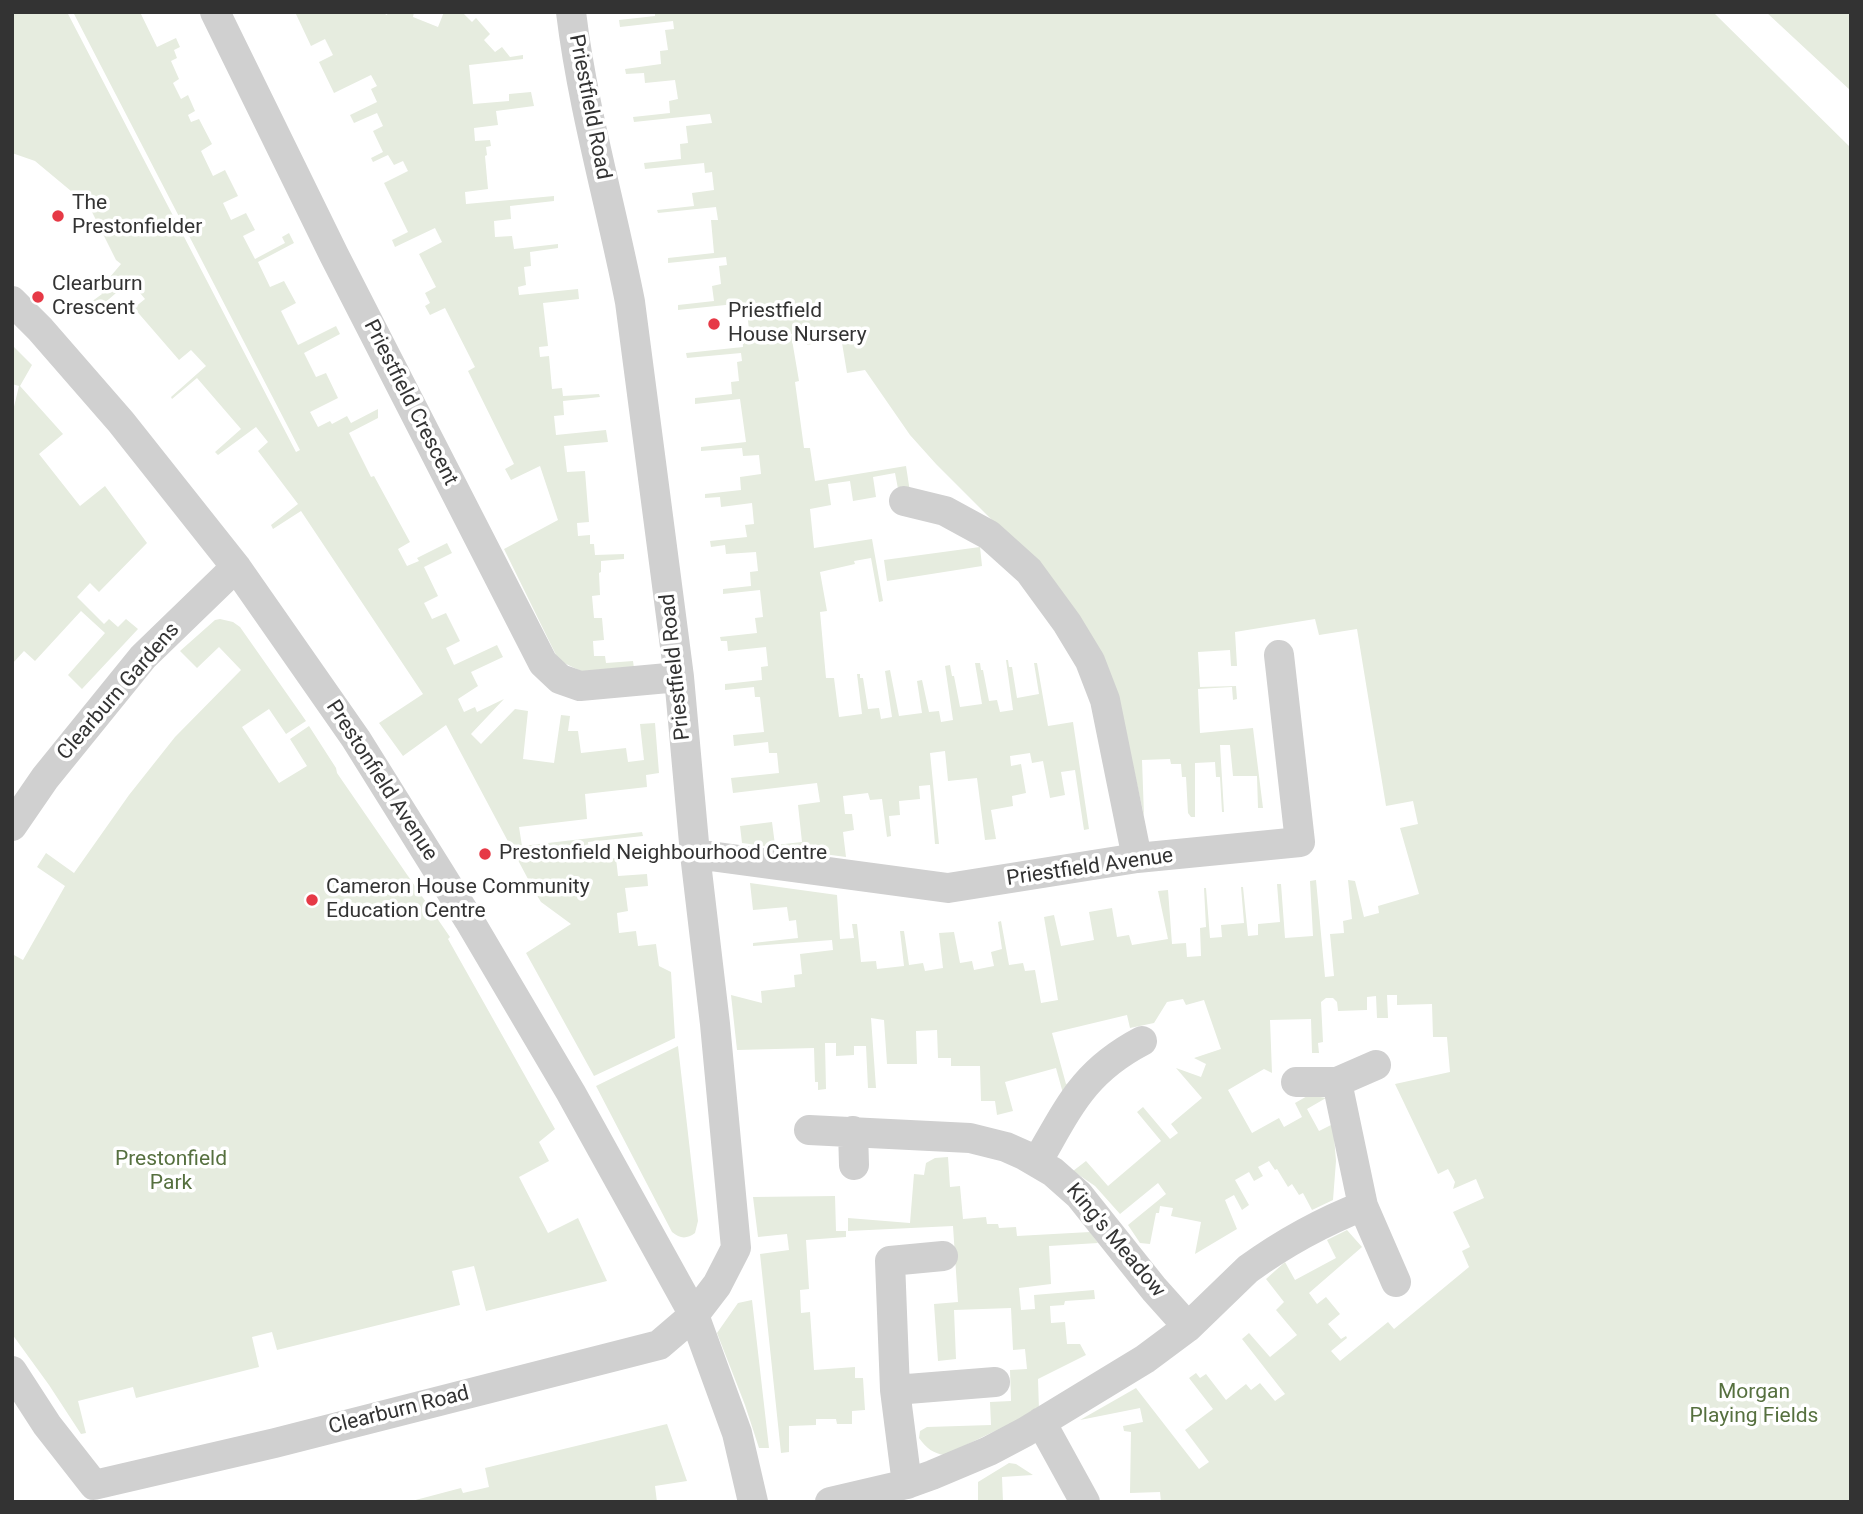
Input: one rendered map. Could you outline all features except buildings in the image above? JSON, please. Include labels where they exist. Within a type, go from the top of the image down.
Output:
[{"type":"street","name":"Priestfield Crescent","points":[[215,12],[334,255],[543,663],[560,679],[580,686],[680,677]]},
{"type":"street","name":"Priestfield Road","points":[[571,12],[577,61],[594,146],[630,302],[680,677],[695,855],[736,1248],[717,1286],[694,1315]]},
{"type":"street","name":"Prestonfield Avenue","points":[[12,301],[121,422],[236,567],[356,739],[469,920],[571,1093],[694,1315],[737,1433],[752,1502]]},
{"type":"street","points":[[904,500],[945,511],[989,535],[1029,571],[1068,623],[1090,662],[1105,700],[1137,858]]},
{"type":"street","name":"Clearburn Gardens","points":[[12,826],[45,778],[143,657],[236,567]]},
{"type":"street","name":"Priestfield Avenue","points":[[695,855],[948,888],[1137,858],[1300,842],[1279,655]]},
{"type":"street","points":[[1037,1162],[1084,1085],[1108,1062],[1142,1041]]},
{"type":"street","points":[[1296,1082],[1337,1082],[1376,1065]]},
{"type":"street","points":[[1337,1082],[1363,1206],[1396,1282]]},
{"type":"street","name":"King's Meadow","points":[[809,1130],[970,1138],[1006,1147],[1037,1162],[1079,1195],[1154,1289],[1188,1326]]},
{"type":"street","points":[[853,1131],[854,1165]]},
{"type":"street","points":[[830,1502],[907,1484],[967,1461],[1041,1422],[1145,1359],[1188,1326],[1258,1261],[1308,1231],[1363,1206]]},
{"type":"street","points":[[907,1484],[895,1390],[890,1261],[943,1256]]},
{"type":"street","name":"Clearburn Road","points":[[12,1371],[47,1425],[94,1485],[275,1444],[659,1345],[694,1315]]},
{"type":"street","points":[[895,1390],[995,1382]]},
{"type":"street","points":[[1041,1422],[1086,1502]]},
{"type":"green space","points":[[12,12],[67,12],[296,452],[300,450],[73,12],[140,12],[157,47],[176,38],[180,47],[174,50],[177,58],[171,61],[179,79],[173,83],[181,99],[188,95],[195,111],[188,115],[191,122],[199,119],[212,144],[201,151],[213,176],[225,170],[238,196],[223,203],[231,220],[246,213],[255,230],[243,236],[255,259],[285,243],[282,237],[289,233],[294,243],[258,262],[270,287],[284,281],[296,303],[281,311],[298,345],[336,326],[340,334],[304,353],[316,377],[326,373],[338,398],[310,412],[318,427],[330,421],[332,424],[347,416],[351,423],[378,409],[378,418],[349,433],[371,477],[374,476],[410,542],[398,549],[407,566],[447,543],[452,553],[424,567],[438,596],[424,603],[432,619],[446,613],[460,641],[446,648],[454,665],[497,645],[503,657],[471,672],[478,686],[458,699],[464,712],[475,707],[477,712],[504,699],[471,734],[481,744],[515,709],[528,711],[523,759],[554,763],[561,715],[570,716],[568,731],[578,731],[581,753],[626,748],[628,762],[644,760],[640,724],[655,723],[659,773],[646,775],[647,787],[585,794],[587,819],[519,827],[522,846],[642,832],[643,836],[588,842],[590,860],[616,858],[618,876],[647,874],[648,886],[625,888],[628,911],[617,913],[619,933],[636,931],[638,946],[656,944],[659,966],[671,972],[675,1038],[594,1076],[526,953],[571,924],[541,902],[446,725],[403,756],[379,723],[423,694],[301,511],[273,529],[271,525],[298,504],[258,451],[268,442],[256,427],[218,455],[215,452],[241,429],[197,378],[172,399],[171,397],[206,366],[191,350],[179,360],[134,308],[145,299],[130,281],[94,312],[87,305],[102,294],[99,290],[121,264],[116,260],[89,206],[35,161],[12,153]]},
{"type":"green space","points":[[295,12],[381,12],[387,15],[388,12],[414,12],[413,17],[438,27],[444,12],[462,12],[472,22],[476,18],[490,34],[484,40],[495,52],[502,47],[510,57],[523,55],[523,59],[469,65],[473,104],[509,101],[509,94],[531,92],[534,106],[496,111],[498,125],[474,128],[475,141],[490,140],[491,146],[486,147],[485,156],[488,189],[465,192],[466,204],[554,196],[554,201],[510,206],[511,219],[494,221],[495,237],[512,236],[514,249],[558,244],[558,248],[530,252],[531,266],[524,267],[526,285],[518,287],[519,295],[578,289],[579,299],[543,303],[548,346],[539,347],[540,357],[549,356],[552,389],[562,388],[563,396],[599,394],[600,397],[563,401],[564,415],[554,416],[556,435],[606,430],[608,442],[564,446],[567,472],[585,471],[589,522],[577,523],[578,536],[590,535],[590,544],[594,544],[595,555],[624,554],[624,559],[601,561],[600,595],[592,596],[594,618],[602,618],[604,640],[593,641],[594,656],[605,656],[606,663],[633,661],[634,668],[583,672],[564,663],[556,655],[504,549],[558,520],[540,466],[511,480],[505,469],[514,464],[468,371],[475,367],[445,308],[430,315],[425,306],[430,303],[425,293],[436,287],[419,254],[442,242],[435,228],[395,247],[392,240],[408,232],[384,183],[408,171],[403,161],[394,165],[388,155],[373,162],[371,158],[383,152],[373,131],[383,126],[377,113],[354,123],[350,115],[377,102],[371,89],[377,86],[371,75],[334,93],[319,62],[333,55],[325,39],[311,46]]},
{"type":"green space","name":"Morgan Playing Fields","points":[[655,12],[1713,12],[1851,148],[1851,1502],[1161,1502],[1160,1492],[1130,1493],[1131,1432],[1124,1431],[1123,1426],[1143,1422],[1140,1408],[1080,1420],[1136,1388],[1199,1469],[1209,1462],[1185,1430],[1213,1409],[1189,1378],[1196,1373],[1200,1378],[1206,1374],[1226,1400],[1246,1384],[1251,1390],[1260,1383],[1275,1401],[1285,1394],[1242,1339],[1249,1333],[1270,1357],[1297,1335],[1276,1310],[1284,1302],[1266,1279],[1285,1262],[1295,1280],[1336,1258],[1327,1240],[1347,1230],[1362,1247],[1309,1293],[1317,1304],[1326,1297],[1340,1314],[1328,1324],[1341,1339],[1346,1336],[1347,1338],[1331,1351],[1340,1361],[1388,1322],[1394,1329],[1469,1267],[1462,1251],[1470,1247],[1453,1212],[1484,1198],[1476,1179],[1453,1189],[1455,1182],[1448,1169],[1438,1174],[1395,1084],[1450,1072],[1447,1037],[1433,1037],[1432,1004],[1397,1005],[1397,995],[1387,995],[1388,1018],[1377,1018],[1376,996],[1367,997],[1367,1010],[1338,1011],[1337,1002],[1333,998],[1326,998],[1321,1002],[1323,1042],[1318,1043],[1319,1053],[1312,1053],[1311,1019],[1270,1020],[1272,1073],[1264,1069],[1228,1090],[1252,1133],[1279,1118],[1284,1127],[1302,1117],[1295,1103],[1309,1095],[1326,1098],[1307,1109],[1319,1131],[1333,1124],[1336,1161],[1333,1200],[1312,1210],[1303,1193],[1299,1195],[1292,1184],[1288,1187],[1269,1161],[1258,1167],[1263,1176],[1254,1181],[1249,1172],[1235,1180],[1249,1205],[1242,1210],[1234,1195],[1225,1200],[1237,1229],[1195,1254],[1201,1222],[1171,1216],[1173,1208],[1160,1206],[1150,1244],[1140,1243],[1128,1225],[1166,1194],[1158,1183],[1120,1214],[1095,1186],[1073,1171],[1086,1161],[1108,1186],[1161,1141],[1137,1112],[1143,1107],[1170,1139],[1178,1133],[1171,1124],[1202,1098],[1176,1068],[1201,1077],[1206,1064],[1194,1058],[1221,1049],[1204,1000],[1186,1005],[1183,999],[1167,1002],[1154,1023],[1130,1028],[1127,1015],[1052,1033],[1066,1084],[1087,1079],[1064,1097],[1056,1068],[1005,1082],[1013,1111],[997,1115],[995,1101],[981,1101],[980,1066],[951,1066],[951,1058],[938,1058],[937,1030],[916,1031],[917,1064],[887,1064],[884,1020],[871,1018],[876,1088],[868,1088],[866,1046],[854,1046],[854,1055],[836,1056],[836,1043],[825,1043],[826,1089],[818,1090],[818,1082],[815,1082],[814,1048],[737,1050],[731,995],[762,1003],[761,991],[795,987],[794,975],[802,974],[800,954],[833,950],[832,940],[753,946],[753,943],[798,938],[796,920],[789,921],[787,907],[753,910],[750,883],[837,895],[840,939],[854,938],[852,924],[857,924],[861,962],[876,961],[877,969],[904,966],[900,931],[904,931],[909,965],[923,963],[925,971],[943,968],[939,933],[954,932],[960,963],[972,961],[974,970],[994,966],[991,952],[1002,949],[998,922],[1001,921],[1009,965],[1023,963],[1025,971],[1035,970],[1041,1003],[1058,1000],[1044,917],[1054,915],[1061,946],[1094,940],[1089,912],[1112,908],[1117,937],[1129,935],[1132,945],[1168,939],[1158,891],[1168,890],[1172,944],[1186,943],[1187,957],[1201,956],[1200,928],[1206,927],[1204,888],[1210,938],[1222,937],[1221,925],[1244,923],[1241,887],[1248,936],[1258,935],[1258,924],[1280,922],[1277,884],[1281,884],[1285,938],[1313,936],[1310,881],[1316,880],[1325,977],[1334,976],[1330,934],[1344,933],[1343,921],[1352,919],[1348,880],[1355,881],[1364,917],[1379,913],[1378,906],[1419,894],[1400,828],[1418,824],[1413,801],[1386,806],[1357,629],[1319,635],[1315,619],[1235,632],[1237,666],[1231,666],[1230,650],[1198,652],[1200,687],[1236,686],[1237,699],[1233,700],[1232,687],[1198,689],[1200,733],[1253,728],[1263,808],[1258,808],[1257,776],[1233,776],[1230,745],[1220,745],[1224,812],[1220,777],[1216,777],[1215,762],[1195,763],[1195,817],[1191,817],[1188,813],[1186,777],[1182,777],[1181,764],[1171,764],[1170,759],[1142,760],[1144,816],[1118,698],[997,525],[910,435],[865,370],[847,373],[841,337],[836,330],[826,332],[827,341],[807,345],[804,332],[791,334],[799,381],[795,382],[804,448],[810,448],[815,481],[906,466],[910,492],[899,494],[895,473],[873,477],[876,497],[853,501],[850,481],[828,484],[831,505],[810,509],[814,548],[872,539],[883,601],[879,602],[871,558],[820,572],[827,611],[820,612],[826,678],[834,678],[839,717],[862,714],[857,674],[860,674],[868,709],[879,708],[881,719],[892,717],[885,671],[890,670],[899,716],[922,713],[917,681],[922,680],[929,712],[939,711],[941,722],[953,720],[945,666],[950,665],[960,707],[982,704],[975,663],[980,663],[983,670],[989,701],[997,700],[1000,712],[1013,710],[1006,660],[1009,667],[1012,667],[1017,698],[1039,694],[1034,663],[1037,663],[1048,726],[1073,722],[1089,829],[1084,830],[1075,770],[1061,772],[1065,795],[1050,798],[1043,761],[1032,763],[1030,753],[1010,756],[1011,766],[1021,764],[1026,793],[1012,796],[1013,806],[991,810],[996,839],[985,840],[977,778],[948,781],[945,751],[930,753],[939,844],[935,844],[930,785],[919,786],[920,799],[899,801],[900,815],[889,816],[891,836],[887,837],[882,799],[870,800],[868,793],[843,796],[845,814],[852,814],[854,830],[843,832],[846,857],[742,843],[740,826],[772,822],[775,845],[802,842],[798,805],[820,802],[817,783],[733,793],[731,778],[779,773],[777,753],[769,753],[768,742],[734,746],[733,735],[764,732],[760,697],[755,697],[754,687],[725,690],[725,684],[762,680],[761,667],[768,666],[766,647],[728,651],[727,641],[721,641],[720,637],[757,633],[755,618],[763,617],[760,590],[723,594],[723,589],[751,586],[750,572],[758,571],[756,552],[726,554],[725,545],[711,547],[710,541],[747,537],[745,525],[754,524],[752,503],[721,507],[720,497],[705,498],[705,494],[741,490],[740,477],[761,474],[759,455],[743,456],[742,448],[701,451],[701,447],[746,442],[740,399],[695,404],[695,398],[732,394],[731,382],[739,381],[737,362],[742,361],[741,353],[687,358],[686,353],[743,347],[742,332],[749,330],[747,312],[737,313],[735,304],[678,310],[678,305],[714,301],[712,286],[721,284],[719,266],[727,265],[726,257],[668,263],[668,258],[714,253],[711,220],[718,220],[716,207],[658,213],[657,210],[694,206],[692,193],[714,190],[712,172],[705,173],[704,163],[645,169],[644,163],[681,159],[680,144],[688,143],[686,126],[712,123],[710,114],[634,122],[633,117],[670,113],[669,101],[678,99],[675,80],[645,83],[644,73],[626,74],[625,69],[661,64],[660,51],[668,50],[665,30],[674,29],[673,21],[620,27],[619,20],[655,16]]},
{"type":"green space","points":[[1766,12],[1851,12],[1851,91]]},
{"type":"green space","points":[[12,345],[32,365],[20,386],[63,434],[39,454],[80,506],[105,486],[147,543],[99,592],[90,583],[77,597],[104,624],[109,619],[118,627],[126,619],[138,629],[82,689],[68,675],[105,633],[81,611],[35,661],[24,651],[12,664],[12,415],[19,386],[12,384]]},
{"type":"green space","points":[[980,547],[982,566],[887,581],[884,560]]},
{"type":"green space","name":"Prestonfield Park","points":[[220,619],[240,627],[306,721],[286,734],[269,709],[242,727],[279,783],[307,766],[290,739],[309,726],[337,773],[450,937],[448,939],[555,1129],[539,1142],[549,1161],[519,1177],[548,1233],[578,1218],[607,1281],[486,1311],[474,1266],[452,1271],[460,1305],[277,1350],[272,1332],[252,1337],[259,1367],[136,1398],[133,1387],[78,1401],[86,1433],[81,1434],[12,1334],[12,958],[14,955],[23,960],[65,886],[37,867],[46,853],[74,873],[129,795],[175,737],[241,670],[219,647],[197,668],[180,651],[215,620]]},
{"type":"green space","points":[[678,1046],[698,1221],[695,1233],[684,1237],[672,1232],[596,1086]]},
{"type":"green space","points":[[948,1157],[950,1187],[960,1186],[963,1219],[986,1217],[987,1224],[998,1224],[999,1228],[1016,1227],[1017,1236],[1090,1232],[1098,1243],[1049,1246],[1051,1284],[1019,1288],[1021,1310],[1035,1309],[1034,1295],[1094,1290],[1095,1299],[1065,1301],[1064,1305],[1050,1306],[1051,1323],[1065,1322],[1067,1344],[1080,1344],[1086,1355],[1038,1379],[1039,1410],[945,1455],[924,1445],[919,1438],[920,1431],[927,1427],[991,1425],[990,1402],[1011,1401],[1010,1370],[1027,1369],[1025,1349],[1013,1350],[1011,1308],[954,1310],[956,1359],[938,1361],[934,1304],[958,1302],[953,1226],[848,1231],[848,1218],[910,1223],[914,1174],[924,1175],[926,1163],[935,1158]]},
{"type":"green space","points":[[835,1196],[836,1231],[846,1231],[846,1237],[806,1240],[809,1289],[800,1290],[801,1313],[810,1312],[814,1370],[855,1367],[855,1378],[863,1378],[865,1410],[852,1411],[852,1424],[837,1424],[836,1419],[816,1419],[816,1425],[789,1426],[789,1452],[781,1453],[760,1254],[789,1250],[787,1234],[758,1237],[753,1197]]},
{"type":"green space","points":[[752,1300],[769,1448],[759,1448],[717,1333],[738,1303]]},
{"type":"green space","points":[[667,1424],[687,1481],[655,1486],[657,1502],[408,1502],[461,1488],[463,1493],[489,1487],[485,1468]]},
{"type":"green space","points":[[1009,1463],[1016,1464],[1033,1475],[1002,1477],[1003,1502],[978,1502],[978,1482]]},
{"type":"place","name":"The Prestonfielder","points":[[58,216]]},
{"type":"place","name":"Clearburn Crescent","points":[[38,297]]},
{"type":"place","name":"Priestfield House Nursery","points":[[714,324]]},
{"type":"place","name":"Prestonfield Neighbourhood Centre","points":[[485,854]]},
{"type":"place","name":"Cameron House Community Education Centre","points":[[312,900]]}]
